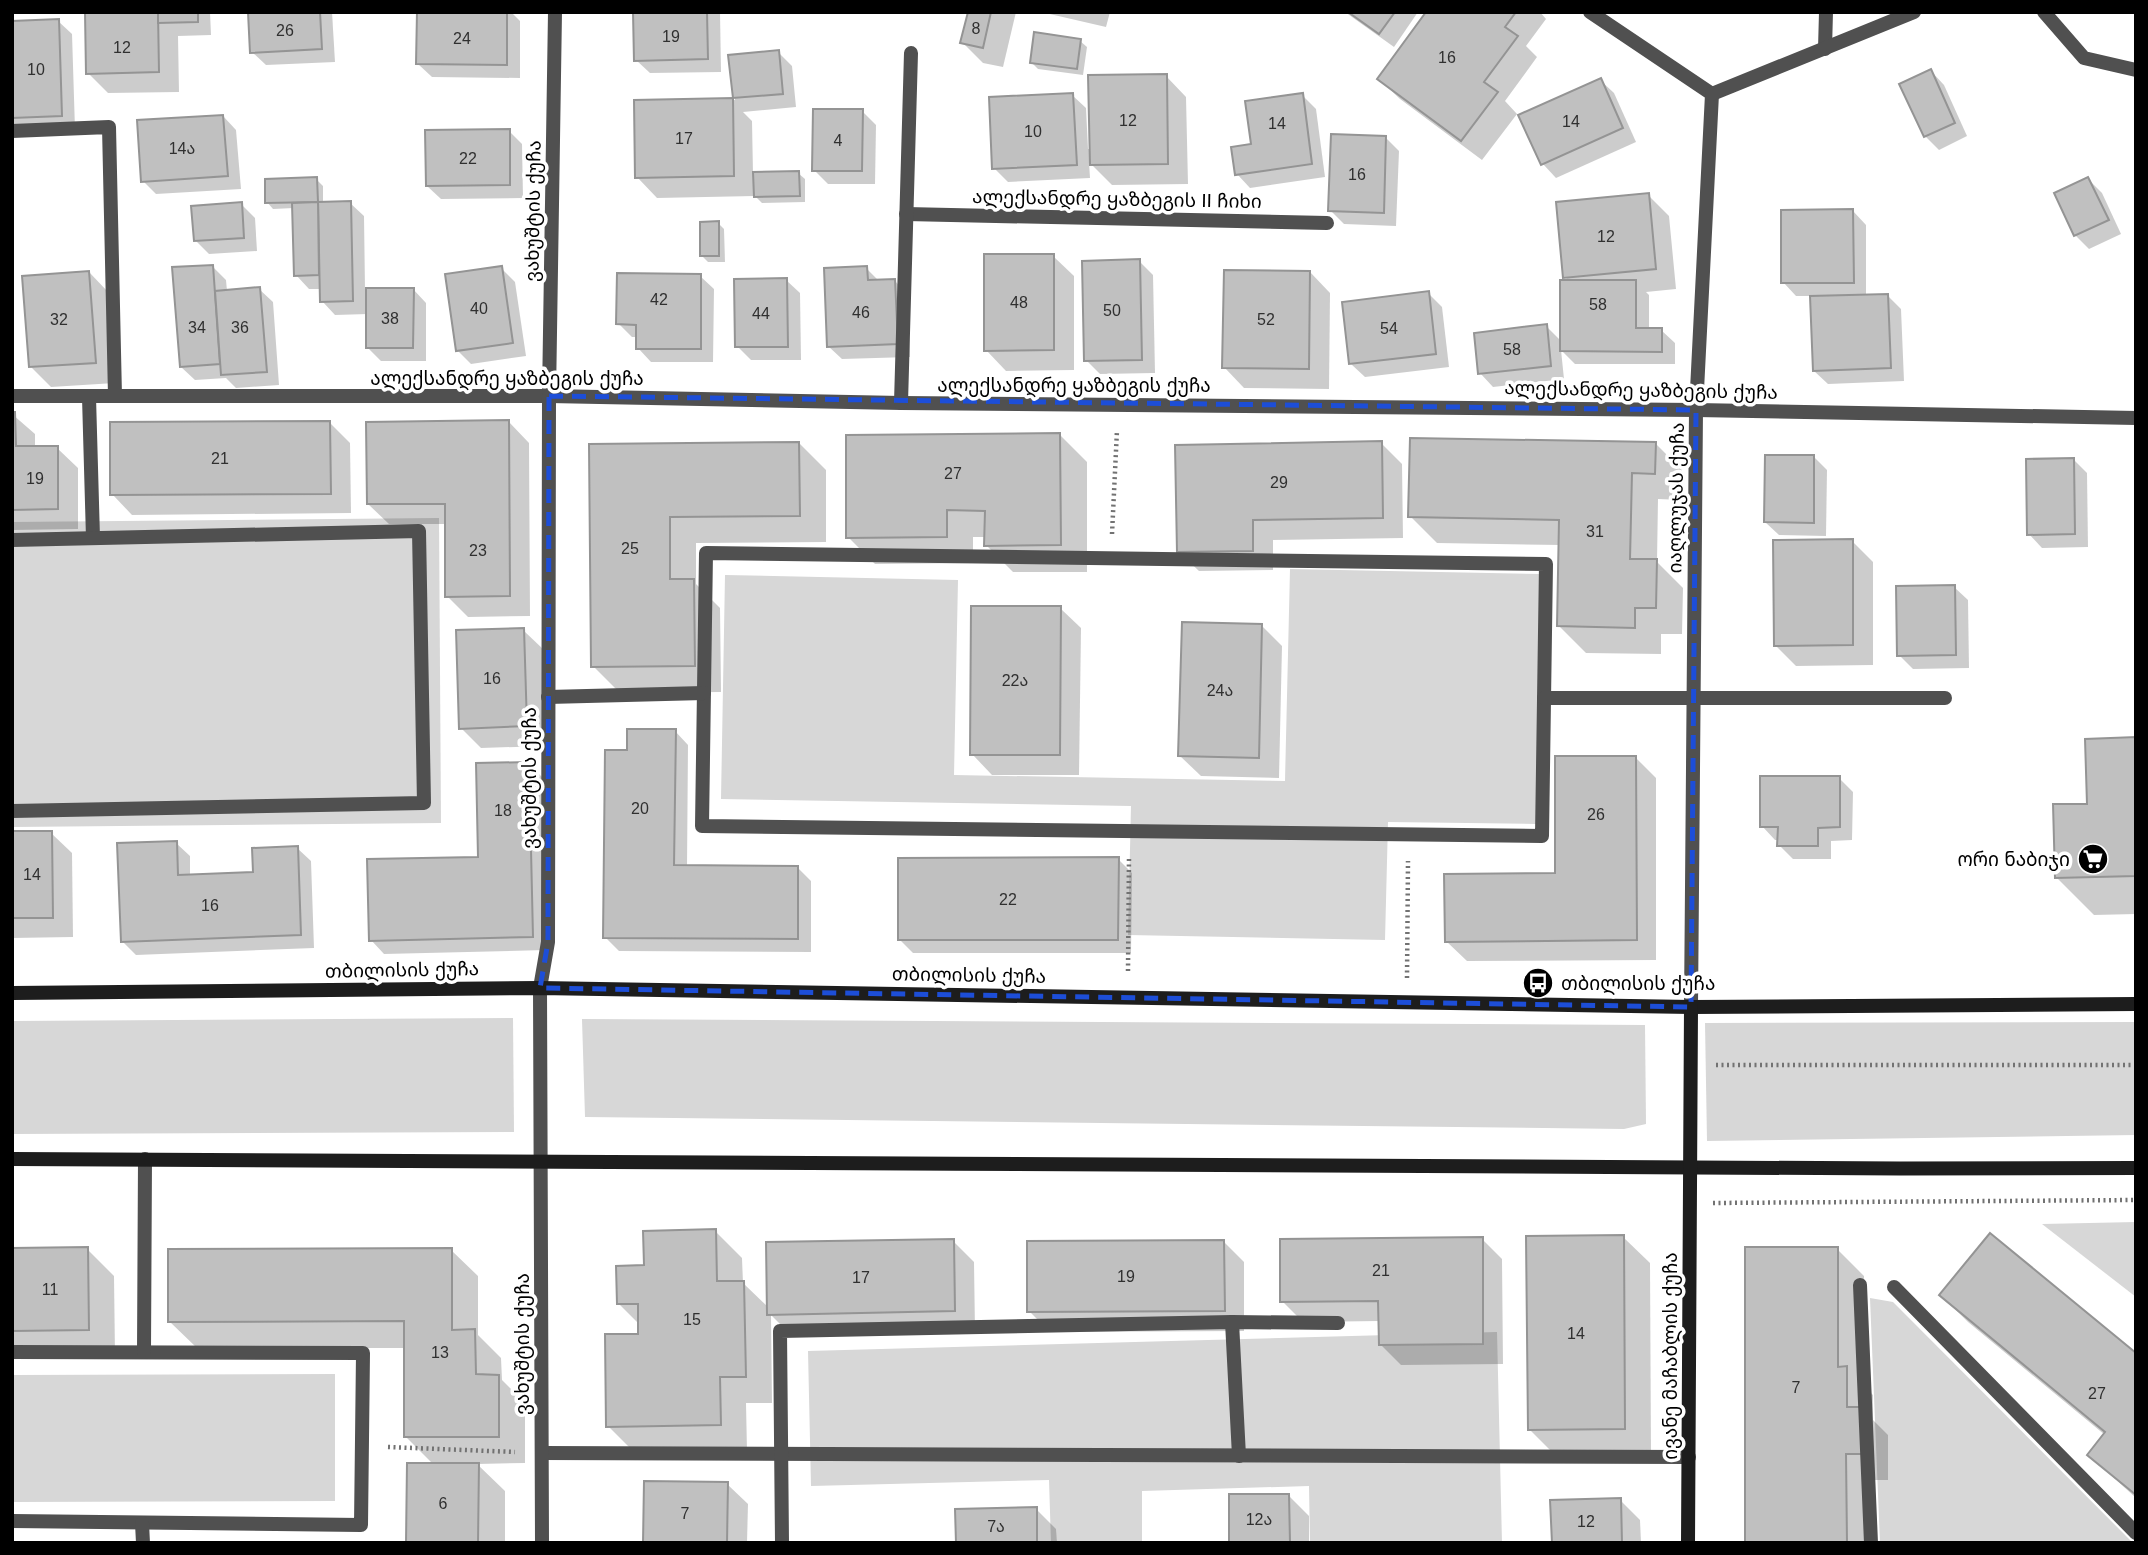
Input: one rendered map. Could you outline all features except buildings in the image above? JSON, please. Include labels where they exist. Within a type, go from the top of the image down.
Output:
[{"type":"main road","name":"თბილისის ქუჩა","points":[[12,993],[540,988],[1691,1007],[2136,1004]]},
{"type":"main road","name":"ივანე მაჩაბლის ქუჩა","points":[[1688,1543],[1691,1007]]},
{"type":"main road","points":[[12,1159],[540,1160],[1691,1170],[2136,1168]]},
{"type":"street","name":"ვახუშტის ქუჩა","points":[[542,1543],[540,988],[548,942],[549,396],[555,12]]},
{"type":"street","points":[[1590,12],[1712,94],[1914,12]]},
{"type":"street","points":[[1825,48],[1826,12]]},
{"type":"street","points":[[2044,12],[2084,58],[2136,70]]},
{"type":"street","points":[[901,403],[911,53]]},
{"type":"street","name":"იაღლუჯას ქუჩა","points":[[1691,1007],[1696,410],[1712,94]]},
{"type":"street","points":[[12,131],[109,127],[115,396]]},
{"type":"street","name":"ალექსანდრე ყაზბეგის II ჩიხი","points":[[906,214],[1327,223]]},
{"type":"street","name":"ალექსანდრე ყაზბეგის ქუჩა","points":[[12,396],[549,396],[901,403],[1696,410],[2136,418]]},
{"type":"street","points":[[89,397],[93,538]]},
{"type":"street","points":[[12,540],[419,531],[424,803],[12,811]]},
{"type":"street","points":[[706,553],[1546,564],[1542,836],[702,826],[704,693],[706,553]]},
{"type":"street","points":[[548,697],[704,693]]},
{"type":"street","points":[[1544,698],[1945,698]]},
{"type":"street","points":[[144,1352],[145,1159]]},
{"type":"street","points":[[1860,1285],[1871,1543]]},
{"type":"street","points":[[1894,1287],[2136,1533]]},
{"type":"street","points":[[1232,1322],[1239,1456]]},
{"type":"street","points":[[782,1543],[780,1331],[1232,1322],[1338,1323]]},
{"type":"street","points":[[12,1352],[363,1353],[361,1525],[12,1521]]},
{"type":"street","points":[[542,1453],[1689,1457]]},
{"type":"street","points":[[142,1523],[143,1543]]},
{"type":"path","points":[[1111,559],[1118,405]]},
{"type":"path","points":[[1127,997],[1129,831]]},
{"type":"path","points":[[1407,1003],[1408,835]]},
{"type":"path","points":[[1691,1065],[2136,1065]]},
{"type":"path","points":[[1690,1203],[2136,1200]]},
{"type":"path","points":[[362,1447],[542,1453]]},
{"type":"highlighted area","points":[[549,396],[1696,410],[1691,1007],[540,988],[548,942]]},
{"type":"shaded area","points":[[439,518],[441,823],[12,827],[12,522]]},
{"type":"shaded area","points":[[1290,569],[1541,574],[1536,824],[1388,822],[1385,940],[1128,935],[1131,806],[721,799],[725,575],[958,580],[954,775],[1285,781]]},
{"type":"shaded area","points":[[513,1018],[514,1132],[12,1134],[12,1021]]},
{"type":"shaded area","points":[[582,1019],[1645,1025],[1646,1124],[1624,1129],[585,1117]]},
{"type":"shaded area","points":[[2136,1022],[2136,1135],[1707,1141],[1705,1023]]},
{"type":"shaded area","points":[[2136,1222],[2136,1297],[2042,1224]]},
{"type":"shaded area","points":[[1870,1298],[1893,1302],[2133,1543],[1880,1543]]},
{"type":"shaded area","points":[[1497,1332],[1502,1543],[1310,1543],[1309,1486],[1142,1491],[1142,1543],[1051,1543],[1049,1480],[811,1486],[808,1351]]},
{"type":"shaded area","points":[[335,1374],[335,1501],[12,1502],[12,1375]]},
{"type":"place","name":"ორი ნაბიჯი","points":[[2093,859]]},
{"type":"place","name":"თბილისის ქუჩა","points":[[1538,983]]}]
